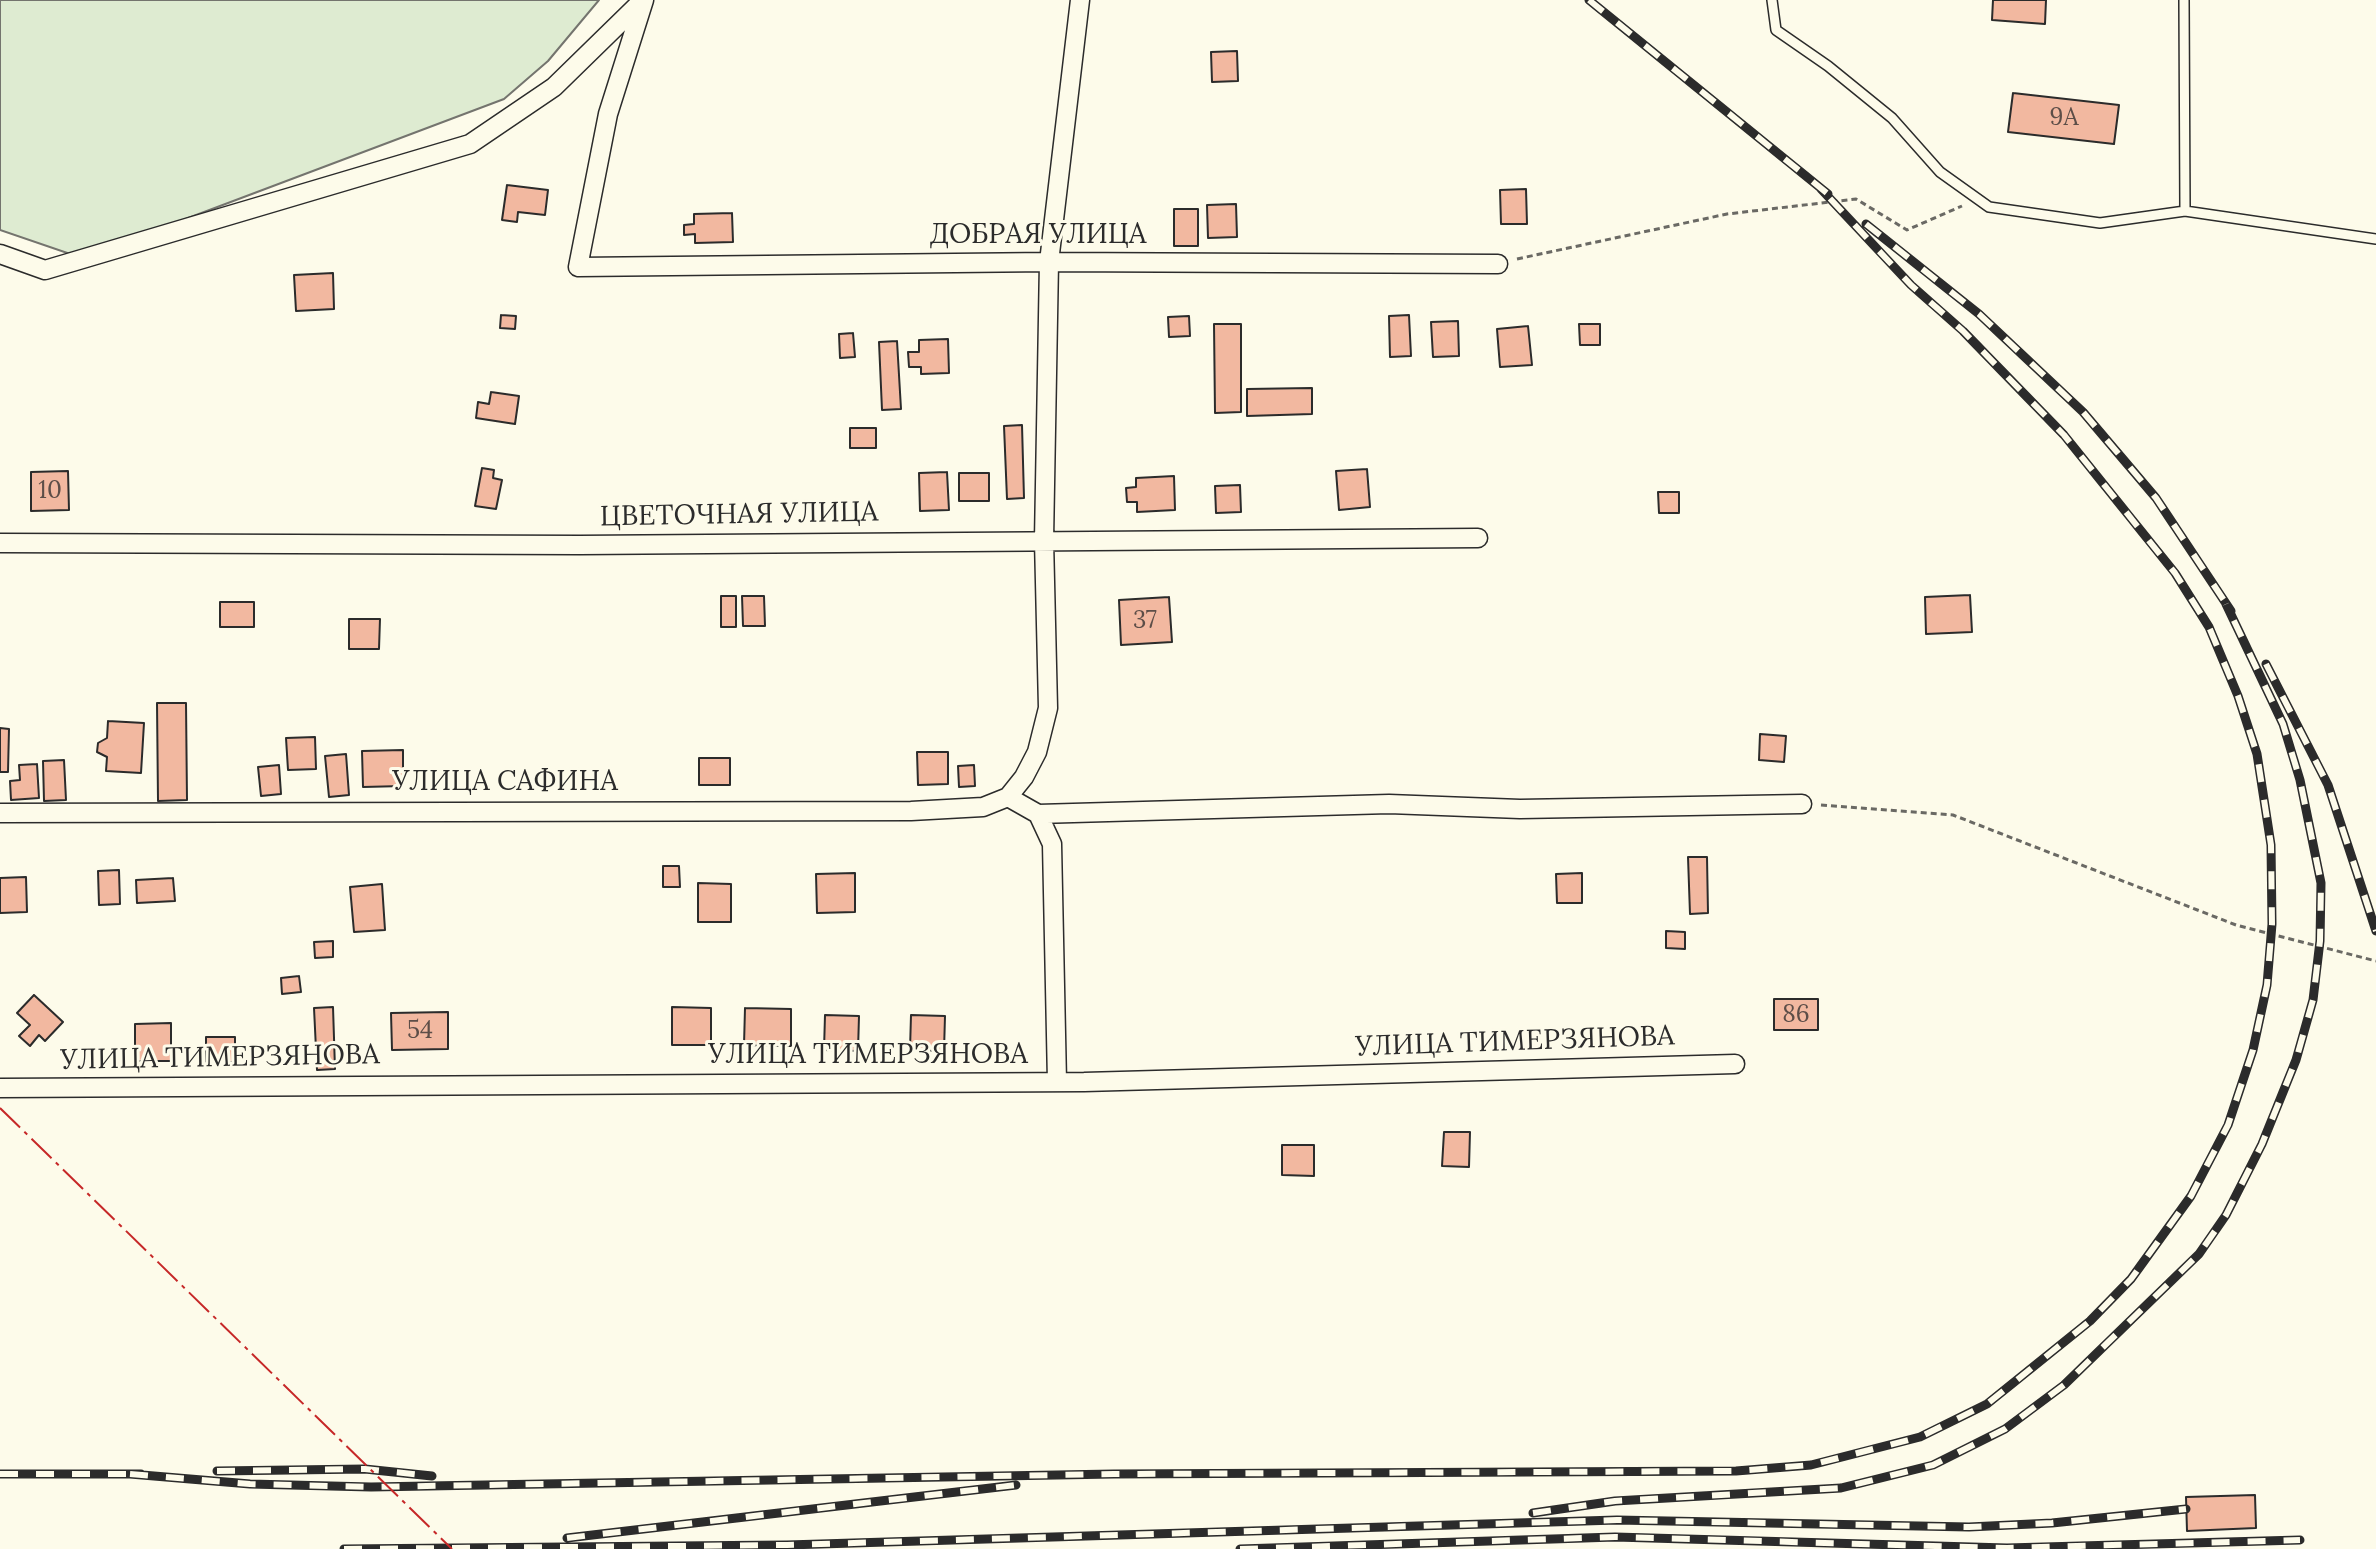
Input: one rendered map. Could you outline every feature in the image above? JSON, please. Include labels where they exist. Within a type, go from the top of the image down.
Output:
[{"type":"street","name":"ДОБРАЯ УЛИЦА","points":[[643,0],[608,114],[578,267],[1049,262],[1498,264]]},
{"type":"street","points":[[0,254],[45,270],[470,144],[554,87],[643,0]]},
{"type":"street","points":[[1080,0],[1049,262],[1044,540],[1048,708],[1037,752],[1024,777],[1008,797],[1038,814],[1389,804],[1520,809],[1802,804]]},
{"type":"street","name":"ЦВЕТОЧНАЯ УЛИЦА","points":[[0,543],[580,545],[1478,538]]},
{"type":"street","name":"УЛИЦА САФИНА","points":[[0,813],[911,811],[983,807],[1008,797]]},
{"type":"street","points":[[1038,814],[1052,844],[1057,1082]]},
{"type":"street","name":"УЛИЦА ТИМЕРЗЯНОВА","points":[[0,1088],[1057,1082],[1735,1064]]},
{"type":"lane","points":[[1772,0],[1776,30],[1828,66],[1892,118],[1940,172],[1989,207],[2100,223],[2185,211],[2376,239]]},
{"type":"lane","points":[[2184,0],[2185,211]]},
{"type":"path","points":[[1498,264],[1727,214],[1856,199],[1907,230],[1979,199]]},
{"type":"path","points":[[1802,804],[1953,815],[2236,925],[2376,961]]},
{"type":"green space","points":[[0,0],[599,0],[548,61],[504,99],[82,258],[0,230]]},
{"type":"building","points":[[1993,0],[2046,0],[2045,24],[1992,20]]},
{"type":"building","points":[[1237,51],[1238,81],[1212,82],[1211,52]]},
{"type":"building","points":[[2013,93],[2119,105],[2114,144],[2008,132]]},
{"type":"building","points":[[507,185],[548,190],[545,215],[518,212],[517,222],[502,220]]},
{"type":"building","points":[[1526,189],[1527,224],[1501,224],[1500,190]]},
{"type":"building","points":[[1236,204],[1237,237],[1208,238],[1207,205]]},
{"type":"building","points":[[1174,209],[1198,209],[1198,246],[1174,246]]},
{"type":"building","points":[[732,213],[733,242],[695,243],[695,234],[684,235],[684,225],[694,224],[694,214]]},
{"type":"building","points":[[333,273],[334,309],[296,311],[294,275]]},
{"type":"building","points":[[501,315],[516,316],[515,329],[500,328]]},
{"type":"building","points":[[1409,315],[1411,356],[1390,357],[1389,316]]},
{"type":"building","points":[[1189,316],[1190,336],[1169,337],[1168,317]]},
{"type":"building","points":[[1458,321],[1459,356],[1433,357],[1431,322]]},
{"type":"building","points":[[1214,324],[1241,324],[1241,412],[1215,413]]},
{"type":"building","points":[[1579,324],[1600,324],[1600,345],[1580,345]]},
{"type":"building","points":[[1528,326],[1532,365],[1500,367],[1497,329]]},
{"type":"building","points":[[853,333],[855,357],[840,358],[839,334]]},
{"type":"building","points":[[948,339],[949,373],[921,374],[921,367],[909,367],[908,352],[919,352],[919,340]]},
{"type":"building","points":[[897,341],[901,409],[882,410],[879,342]]},
{"type":"building","points":[[1312,388],[1312,414],[1247,416],[1247,389]]},
{"type":"building","points":[[491,392],[519,396],[515,424],[476,418],[478,402],[489,404]]},
{"type":"building","points":[[1022,425],[1024,498],[1007,499],[1004,426]]},
{"type":"building","points":[[850,428],[876,428],[876,448],[850,448]]},
{"type":"building","points":[[482,468],[494,470],[493,478],[502,480],[496,509],[475,506]]},
{"type":"building","points":[[1367,469],[1370,507],[1339,510],[1336,471]]},
{"type":"building","points":[[68,471],[69,510],[31,511],[31,472]]},
{"type":"building","points":[[947,472],[949,510],[920,511],[919,473]]},
{"type":"building","points":[[959,473],[989,473],[989,501],[959,501]]},
{"type":"building","points":[[1174,476],[1175,510],[1137,512],[1137,502],[1127,502],[1126,488],[1136,487],[1136,478]]},
{"type":"building","points":[[1240,485],[1241,512],[1216,513],[1215,486]]},
{"type":"building","points":[[1658,492],[1679,492],[1679,513],[1659,513]]},
{"type":"building","points":[[1970,595],[1972,632],[1926,634],[1925,597]]},
{"type":"building","points":[[721,596],[736,596],[736,627],[721,627]]},
{"type":"building","points":[[742,596],[764,596],[765,626],[743,626]]},
{"type":"building","points":[[1169,597],[1172,642],[1121,645],[1119,600]]},
{"type":"building","points":[[220,602],[254,602],[254,627],[220,627]]},
{"type":"building","points":[[349,619],[380,619],[379,649],[349,649]]},
{"type":"building","points":[[157,703],[186,703],[187,800],[158,801]]},
{"type":"building","points":[[108,721],[144,723],[141,773],[106,771],[107,757],[97,752],[98,743],[107,738]]},
{"type":"building","points":[[0,728],[9,729],[8,772],[0,772]]},
{"type":"building","points":[[1760,734],[1786,736],[1784,762],[1759,760]]},
{"type":"building","points":[[315,737],[316,769],[288,770],[286,738]]},
{"type":"building","points":[[403,750],[403,786],[363,787],[362,751]]},
{"type":"building","points":[[917,752],[948,752],[948,784],[918,785]]},
{"type":"building","points":[[346,754],[349,795],[329,797],[325,756]]},
{"type":"building","points":[[699,758],[730,758],[730,785],[699,785]]},
{"type":"building","points":[[64,760],[66,800],[44,801],[43,761]]},
{"type":"building","points":[[37,764],[39,798],[11,800],[10,781],[20,780],[19,765]]},
{"type":"building","points":[[279,765],[281,794],[261,796],[258,767]]},
{"type":"building","points":[[974,765],[975,786],[959,787],[958,766]]},
{"type":"building","points":[[1688,857],[1707,857],[1708,913],[1690,914]]},
{"type":"building","points":[[663,866],[679,866],[680,887],[663,887]]},
{"type":"building","points":[[119,870],[120,904],[99,905],[98,871]]},
{"type":"building","points":[[855,873],[855,912],[817,913],[816,874]]},
{"type":"building","points":[[1582,873],[1582,903],[1557,903],[1556,874]]},
{"type":"building","points":[[26,877],[27,912],[0,913],[0,878]]},
{"type":"building","points":[[173,878],[175,901],[137,903],[136,880]]},
{"type":"building","points":[[698,883],[731,884],[731,922],[698,922]]},
{"type":"building","points":[[382,884],[385,930],[354,932],[350,887]]},
{"type":"building","points":[[1666,931],[1685,932],[1685,949],[1666,948]]},
{"type":"building","points":[[333,941],[333,957],[315,958],[314,942]]},
{"type":"building","points":[[299,976],[301,992],[282,994],[281,978]]},
{"type":"building","points":[[34,995],[63,1022],[45,1041],[39,1035],[30,1046],[19,1036],[30,1025],[17,1013]]},
{"type":"building","points":[[1774,999],[1818,999],[1818,1030],[1774,1030]]},
{"type":"building","points":[[333,1007],[335,1069],[317,1070],[314,1008]]},
{"type":"building","points":[[672,1007],[711,1008],[711,1045],[672,1045]]},
{"type":"building","points":[[745,1008],[791,1009],[791,1046],[744,1045]]},
{"type":"building","points":[[448,1012],[448,1049],[392,1050],[391,1013]]},
{"type":"building","points":[[825,1015],[859,1016],[858,1051],[824,1050]]},
{"type":"building","points":[[911,1015],[945,1016],[944,1051],[910,1050]]},
{"type":"building","points":[[171,1023],[171,1061],[135,1061],[135,1024]]},
{"type":"building","points":[[206,1037],[235,1037],[235,1062],[206,1062]]},
{"type":"building","points":[[1444,1132],[1470,1132],[1469,1167],[1442,1166]]},
{"type":"building","points":[[1282,1145],[1314,1145],[1314,1176],[1282,1175]]},
{"type":"building","points":[[2255,1495],[2256,1528],[2187,1531],[2186,1497]]},
{"type":"railway","points":[[1589,0],[1828,194]]},
{"type":"railway","points":[[130,1474],[250,1484],[371,1487],[1114,1474],[1736,1471],[1811,1465],[1920,1437],[1987,1404],[2090,1321],[2131,1279],[2191,1196],[2228,1125],[2253,1050],[2267,985],[2272,924],[2271,845],[2257,754],[2238,696],[2209,627],[2175,573],[2064,435],[1963,331],[1911,285],[1821,189]]},
{"type":"railway","points":[[1866,224],[1979,314],[2083,412],[2156,498],[2231,611]]},
{"type":"railway","points":[[1533,1513],[1615,1501],[1841,1488],[1933,1465],[2005,1429],[2064,1385],[2199,1254],[2226,1215],[2262,1144],[2296,1060],[2313,1000],[2320,941],[2321,883],[2300,780],[2283,724],[2226,604]]},
{"type":"railway","points":[[2266,664],[2328,785],[2376,931]]},
{"type":"railway","points":[[217,1471],[365,1469],[432,1476]]},
{"type":"railway","points":[[0,1474],[141,1474]]},
{"type":"railway","points":[[567,1538],[1016,1485]]},
{"type":"railway","points":[[344,1549],[787,1545],[1617,1520],[1969,1527],[2052,1523],[2186,1509]]},
{"type":"railway","points":[[1240,1549],[1615,1537],[2007,1548],[2300,1540]]},
{"type":"power","points":[[0,1108],[452,1549]]}]
